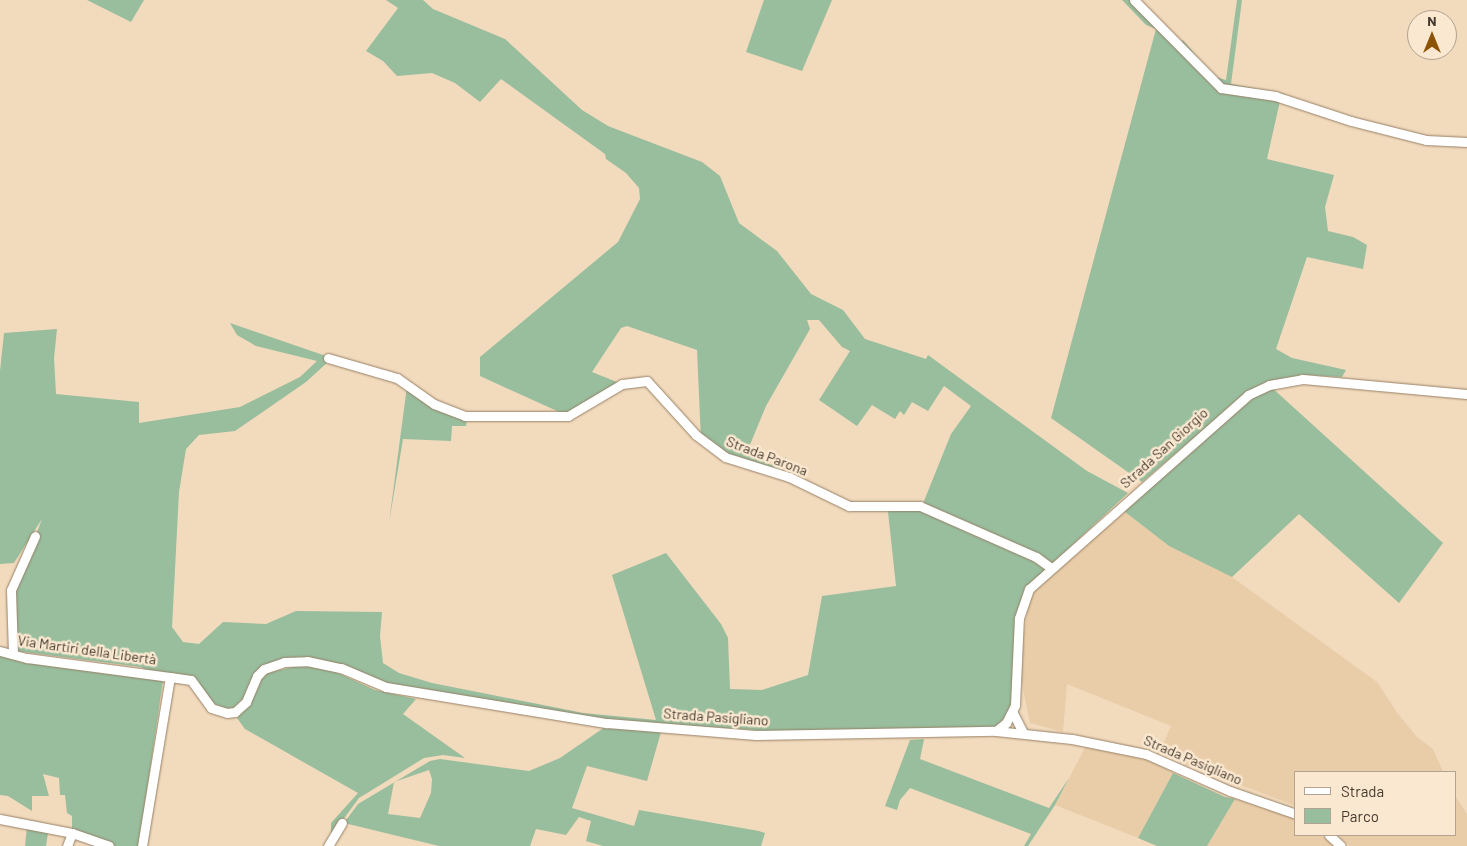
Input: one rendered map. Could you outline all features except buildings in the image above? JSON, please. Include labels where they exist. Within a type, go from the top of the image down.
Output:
[{"type":"street","points":[[1134,0],[1221,88],[1274,96],[1352,121],[1426,140],[1467,142]]},
{"type":"street","name":"Strada Parona","points":[[328,358],[397,378],[434,404],[465,416],[568,416],[622,384],[647,381],[701,440],[726,457],[790,477],[849,506],[920,506],[1036,557],[1051,568]]},
{"type":"street","name":"Strada San Giorgio","points":[[1013,713],[1021,605],[1029,589],[1128,498],[1224,413],[1248,395],[1270,385],[1317,379],[1467,394]]},
{"type":"street","points":[[13,654],[11,590],[35,536]]},
{"type":"street","name":"Via Martiri della Libertà","points":[[0,650],[13,654],[170,678]]},
{"type":"street","name":"Strada Pasigliano","points":[[170,678],[191,680],[211,708],[227,713],[234,712],[246,702],[257,676],[264,669],[284,662],[307,661],[342,668],[386,686],[607,723],[795,736],[996,730],[1023,733],[1105,744],[1146,754],[1230,791],[1294,813]]},
{"type":"street","points":[[142,846],[170,678]]},
{"type":"street","points":[[996,730],[1013,713],[1023,733]]},
{"type":"street","points":[[0,819],[72,833],[109,846]]},
{"type":"street","points":[[328,846],[342,823]]},
{"type":"street","points":[[67,846],[72,833]]},
{"type":"street","points":[[1330,836],[1341,846]]},
{"type":"shaded area","points":[[1120,508],[1169,546],[1218,567],[1377,682],[1398,714],[1417,737],[1433,749],[1443,771],[1294,771],[1294,805],[1159,754],[1171,726],[1067,684],[1063,732],[1030,723],[1022,684],[1022,646],[1028,608],[1033,592]]},
{"type":"shaded area","points":[[1087,744],[1146,758],[1173,773],[1138,838],[1055,805]]},
{"type":"shaded area","points":[[1235,799],[1294,818],[1294,836],[1323,836],[1334,846],[1207,846]]},
{"type":"shaded area","points":[[1457,799],[1467,814],[1467,846],[1350,846],[1339,836],[1457,836]]},
{"type":"green space","points":[[87,0],[144,0],[131,22]]},
{"type":"green space","points":[[386,0],[423,0],[433,9],[505,39],[582,110],[608,126],[702,162],[720,176],[739,223],[777,251],[811,294],[843,310],[865,339],[926,359],[928,355],[1087,471],[1128,493],[1024,590],[1015,626],[1012,707],[1004,721],[993,730],[795,733],[608,720],[387,684],[311,659],[264,666],[251,680],[243,699],[233,708],[221,709],[206,696],[197,680],[187,677],[147,671],[141,667],[16,651],[11,601],[42,519],[14,563],[0,564],[0,371],[4,333],[57,329],[54,358],[56,394],[139,402],[139,423],[240,407],[300,377],[317,361],[256,346],[237,335],[230,323],[326,356],[329,361],[306,382],[235,431],[199,435],[186,449],[179,492],[172,627],[183,642],[199,644],[223,622],[266,624],[296,611],[382,612],[380,636],[383,663],[399,673],[432,683],[583,713],[656,720],[612,575],[666,553],[721,624],[728,638],[730,689],[762,690],[808,675],[822,596],[896,586],[888,512],[891,507],[924,511],[924,501],[951,434],[971,406],[944,386],[928,411],[912,402],[904,415],[900,411],[895,419],[872,405],[857,426],[819,400],[850,351],[842,347],[819,320],[807,320],[810,329],[766,406],[747,452],[771,465],[786,457],[781,474],[757,469],[701,440],[697,350],[627,326],[621,328],[592,372],[622,384],[568,416],[480,376],[480,357],[618,242],[640,199],[639,188],[626,173],[606,159],[605,154],[501,79],[480,102],[455,83],[432,73],[397,76],[383,61],[366,51],[398,8]]},
{"type":"green space","points":[[764,0],[832,0],[802,71],[746,52]]},
{"type":"green space","points":[[1122,0],[1133,0],[1178,48],[1183,40],[1213,76],[1226,80],[1237,0],[1242,0],[1231,84],[1285,94],[1280,101],[1267,159],[1334,175],[1325,207],[1328,231],[1353,237],[1367,245],[1363,269],[1307,257],[1276,349],[1292,358],[1346,370],[1342,377],[1305,375],[1250,390],[1142,482],[1051,418],[1156,29],[1146,25]]},
{"type":"green space","points":[[407,386],[467,419],[466,426],[452,426],[451,441],[403,439],[389,523]]},
{"type":"green space","points":[[1270,386],[1443,543],[1399,603],[1299,514],[1232,577],[1169,546],[1120,508],[1250,396]]},
{"type":"green space","points":[[0,654],[163,680],[139,846],[114,846],[72,830],[72,816],[67,813],[65,795],[60,795],[59,778],[43,774],[49,796],[32,796],[32,811],[8,796],[0,795]]},
{"type":"green space","points":[[300,665],[327,668],[375,690],[416,699],[403,714],[465,758],[443,755],[424,758],[359,798],[331,836],[331,823],[358,793],[245,729],[237,718],[250,704],[256,683],[264,674]]},
{"type":"green space","points":[[605,727],[661,732],[647,781],[587,766],[572,808],[634,826],[639,810],[759,831],[765,833],[761,846],[603,846],[586,841],[591,821],[579,817],[566,835],[536,829],[530,846],[439,846],[344,823],[358,804],[394,783],[388,814],[420,818],[431,793],[432,779],[429,770],[396,781],[430,761],[440,759],[529,771],[560,758]]},
{"type":"green space","points":[[924,739],[920,759],[1049,808],[1069,778],[1055,805],[1028,846],[1024,846],[1031,834],[910,788],[900,800],[897,810],[885,806],[910,740]]},
{"type":"green space","points":[[1173,773],[1225,797],[1235,799],[1207,846],[1157,846],[1138,838]]},
{"type":"green space","points":[[27,827],[48,833],[46,846],[25,846]]}]
